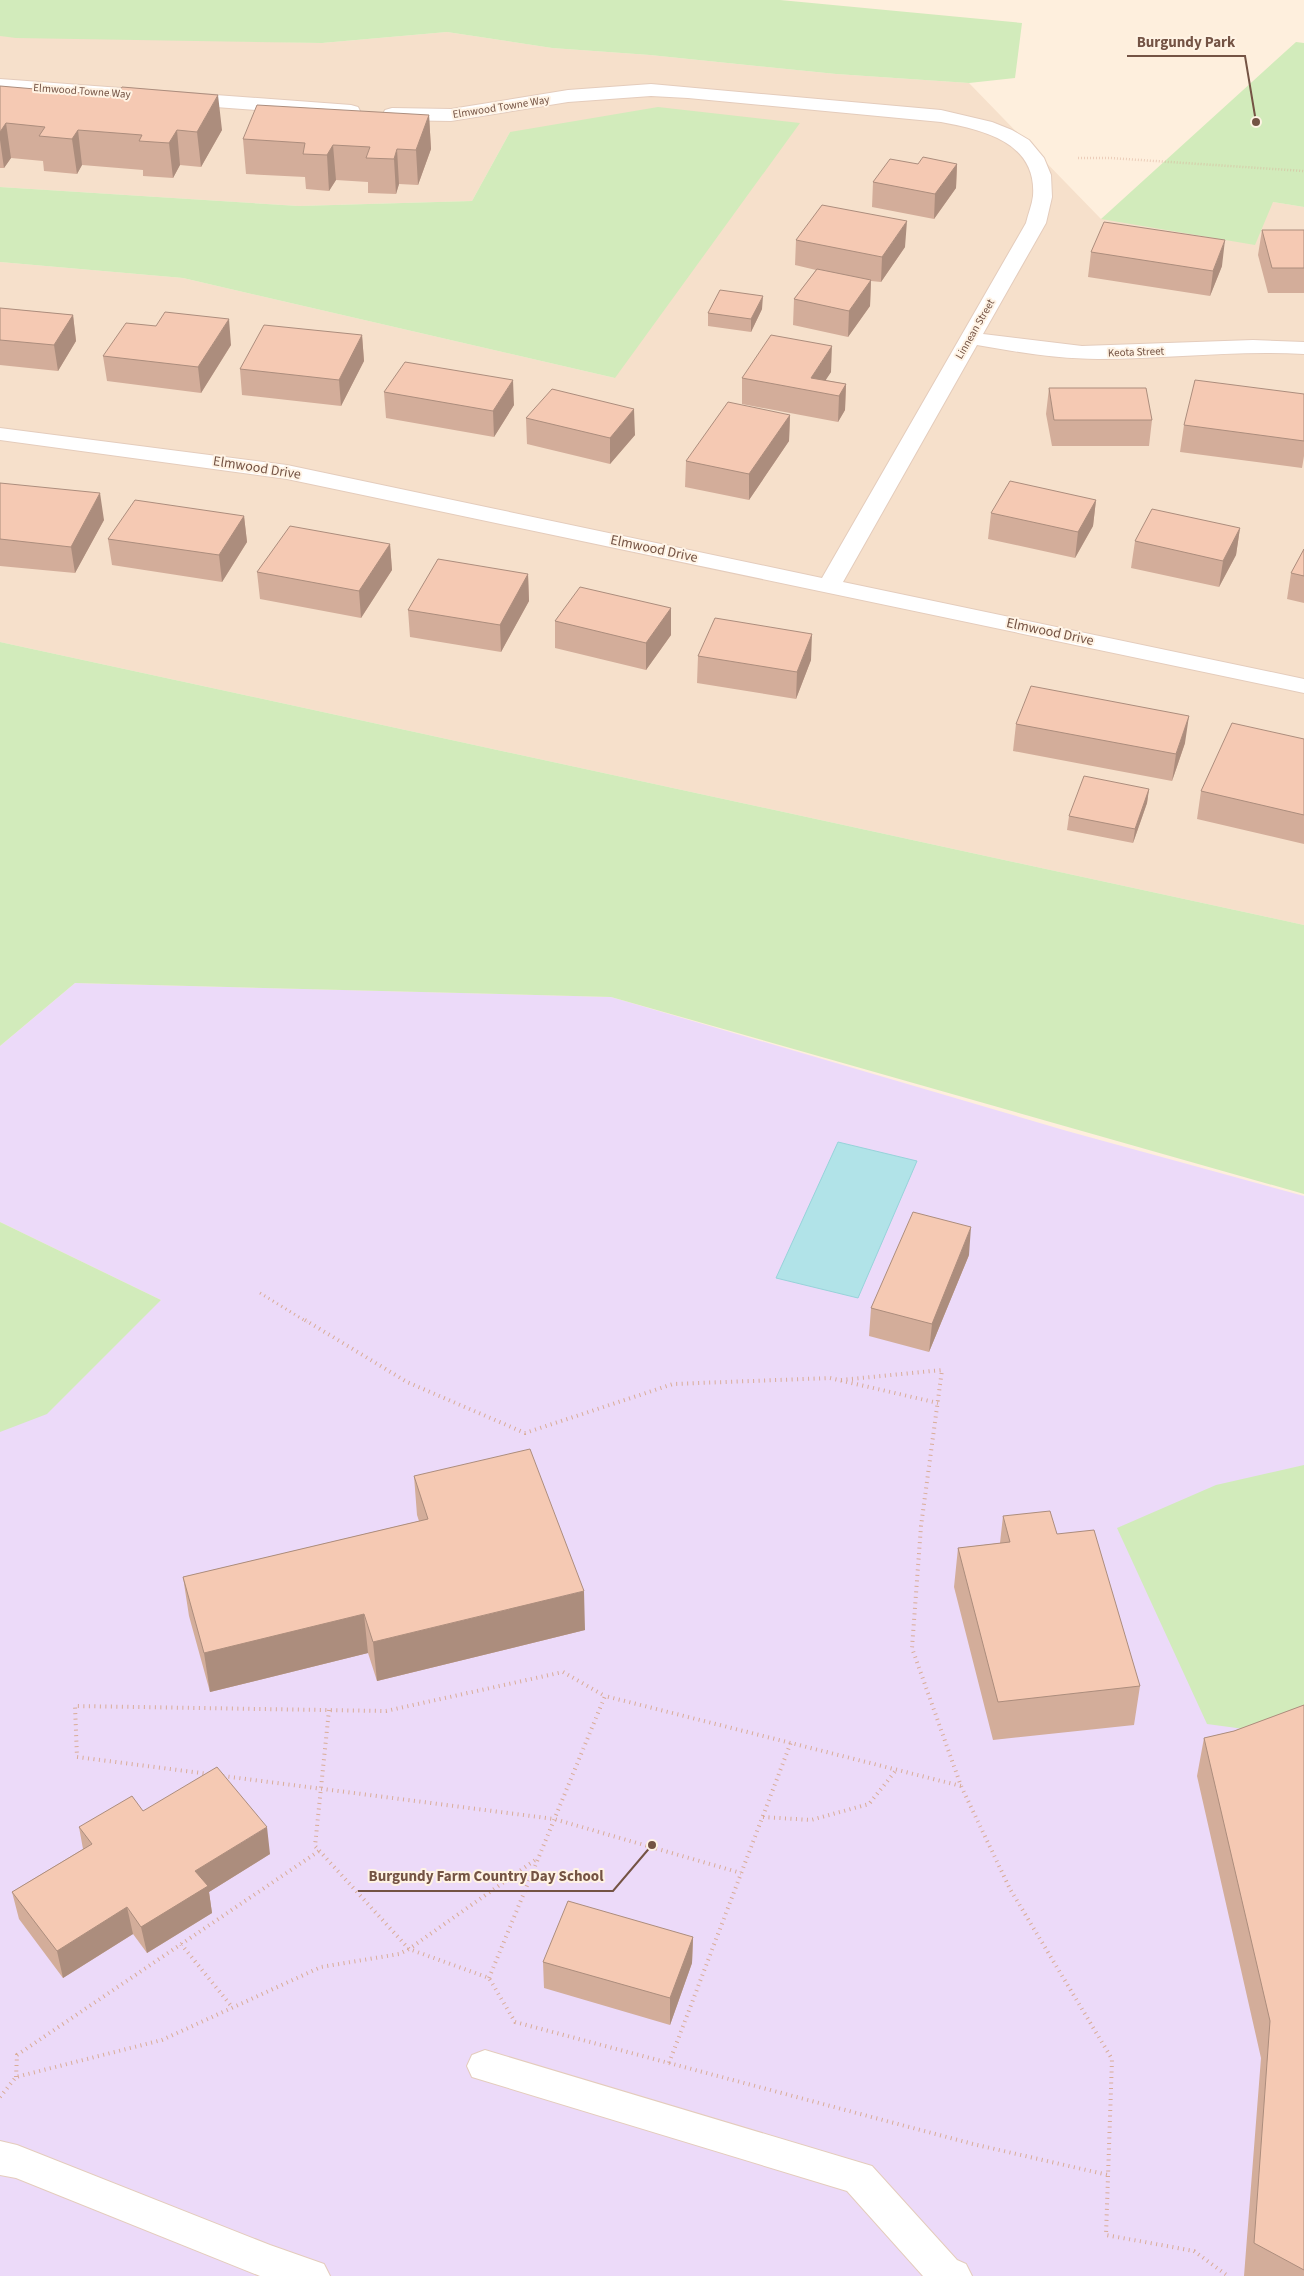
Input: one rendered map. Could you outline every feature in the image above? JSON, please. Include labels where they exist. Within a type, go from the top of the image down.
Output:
[{"type":"street","name":"Elmwood Towne Way","points":[[0,85],[410,115],[451,115],[568,96],[651,90],[941,116]]},
{"type":"street","name":"Linnean Street","points":[[829,586],[1036,223],[1042,206],[1044,188],[1041,173],[1033,156],[1019,142],[1000,130],[974,121],[941,116]]},
{"type":"street","name":"Keota Street","points":[[970,338],[1025,348],[1089,353],[1267,347],[1304,348]]},
{"type":"street","name":"Elmwood Drive","points":[[0,434],[287,472],[1304,686]]},
{"type":"street","points":[[485,2066],[859,2178],[948,2276]]},
{"type":"street","points":[[0,2158],[17,2162],[269,2262],[311,2276]]},
{"type":"path","points":[[1036,163],[1079,158],[1110,158],[1304,171]]},
{"type":"path","points":[[260,1293],[407,1382],[525,1434],[673,1384],[830,1378],[938,1403]]},
{"type":"path","points":[[841,1380],[942,1370],[921,1526],[912,1648],[962,1786],[1010,1889],[1112,2059],[1106,2235],[1194,2251],[1228,2276]]},
{"type":"path","points":[[742,1873],[554,1819],[77,1757],[75,1706],[386,1711],[563,1672],[605,1696],[962,1786]]},
{"type":"path","points":[[489,1978],[605,1696]]},
{"type":"path","points":[[329,1710],[315,1846],[409,1949],[538,1858]]},
{"type":"path","points":[[669,2063],[791,1742]]},
{"type":"path","points":[[763,1816],[811,1820],[869,1804],[897,1769]]},
{"type":"path","points":[[16,2077],[17,2055],[319,1851]]},
{"type":"path","points":[[182,1944],[232,2007]]},
{"type":"shaded area","points":[[447,32],[552,48],[650,55],[836,74],[969,83],[1101,219],[1273,202],[1304,207],[1304,925],[0,642],[0,262],[183,278],[615,378],[510,132],[472,201],[299,206],[0,187],[0,36],[322,43]]},
{"type":"shaded area","points":[[75,983],[611,997],[1067,1131],[1304,1196],[1304,2276],[0,2276],[0,1407],[161,1300],[0,1222],[0,1046]]},
{"type":"green space","points":[[0,0],[780,0],[1022,23],[1015,78],[969,83],[836,74],[650,55],[552,48],[447,32],[322,43],[16,38],[0,36]]},
{"type":"green space","points":[[1296,42],[1304,43],[1304,207],[1273,202],[1255,245],[1101,219]]},
{"type":"green space","points":[[658,107],[800,123],[615,378],[183,278],[0,262],[0,187],[299,206],[472,201],[510,132]]},
{"type":"green space","points":[[0,642],[1304,925],[1304,1194],[611,997],[75,983],[0,1046]]},
{"type":"green space","points":[[0,1222],[161,1300],[47,1414],[0,1432]]},
{"type":"green space","points":[[1304,1465],[1304,1737],[1207,1724],[1117,1528],[1216,1485]]},
{"type":"water","points":[[838,1142],[917,1161],[858,1298],[776,1278]]},
{"type":"building","points":[[0,86],[117,96],[122,87],[218,95],[197,132],[177,130],[169,143],[139,141],[142,135],[78,130],[72,139],[39,136],[45,127],[6,123],[0,132]]},
{"type":"building","points":[[257,105],[429,115],[416,150],[397,149],[394,159],[366,158],[370,147],[333,145],[327,155],[303,154],[305,143],[243,139]]},
{"type":"building","points":[[923,157],[957,164],[935,194],[873,182],[890,159],[918,164]]},
{"type":"building","points":[[822,205],[907,221],[882,257],[796,240]]},
{"type":"building","points":[[1104,222],[1225,240],[1213,271],[1091,252]]},
{"type":"building","points":[[1262,230],[1304,230],[1304,268],[1272,268]]},
{"type":"building","points":[[817,269],[871,280],[849,311],[794,299]]},
{"type":"building","points":[[720,290],[763,296],[751,319],[708,313]]},
{"type":"building","points":[[0,308],[73,315],[54,345],[0,340]]},
{"type":"building","points":[[165,312],[229,319],[198,367],[103,356],[126,323],[156,326]]},
{"type":"building","points":[[264,325],[362,335],[339,380],[240,369]]},
{"type":"building","points":[[771,335],[832,346],[811,378],[846,384],[839,396],[742,378]]},
{"type":"building","points":[[405,362],[513,380],[493,411],[384,392]]},
{"type":"building","points":[[1195,380],[1304,394],[1304,441],[1184,425]]},
{"type":"building","points":[[1049,388],[1146,388],[1152,420],[1054,420]]},
{"type":"building","points":[[552,389],[634,409],[610,438],[526,418]]},
{"type":"building","points":[[728,402],[790,415],[749,474],[686,461]]},
{"type":"building","points":[[1010,481],[1096,500],[1078,532],[991,513]]},
{"type":"building","points":[[0,483],[100,493],[71,547],[0,539]]},
{"type":"building","points":[[135,500],[244,516],[219,555],[108,539]]},
{"type":"building","points":[[1152,509],[1240,528],[1223,561],[1135,541]]},
{"type":"building","points":[[290,526],[390,544],[359,591],[257,572]]},
{"type":"building","points":[[1304,549],[1304,576],[1291,573]]},
{"type":"building","points":[[438,559],[528,574],[500,625],[408,610]]},
{"type":"building","points":[[580,587],[671,608],[646,643],[555,621]]},
{"type":"building","points":[[715,618],[812,634],[797,672],[698,656]]},
{"type":"building","points":[[1031,686],[1189,716],[1176,754],[1016,724]]},
{"type":"building","points":[[1232,723],[1304,739],[1304,815],[1201,791]]},
{"type":"building","points":[[1084,776],[1149,789],[1135,829],[1069,816]]},
{"type":"building","points":[[913,1212],[971,1227],[932,1324],[871,1308]]},
{"type":"building","points":[[530,1449],[584,1591],[373,1642],[364,1614],[204,1653],[183,1577],[428,1519],[414,1476]]},
{"type":"building","points":[[1050,1511],[1057,1534],[1094,1530],[1140,1686],[998,1702],[958,1548],[1010,1542],[1003,1516]]},
{"type":"building","points":[[1304,1705],[1304,2270],[1254,2243],[1270,2021],[1204,1738],[1234,1731]]},
{"type":"building","points":[[217,1767],[267,1827],[195,1871],[208,1886],[141,1927],[127,1907],[57,1951],[12,1892],[92,1844],[79,1827],[132,1796],[143,1811]]},
{"type":"building","points":[[568,1901],[693,1937],[670,1998],[543,1962]]},
{"type":"place","name":"Burgundy Park","points":[[1256,122]]},
{"type":"place","name":"Burgundy Farm Country Day School","points":[[652,1845]]}]
